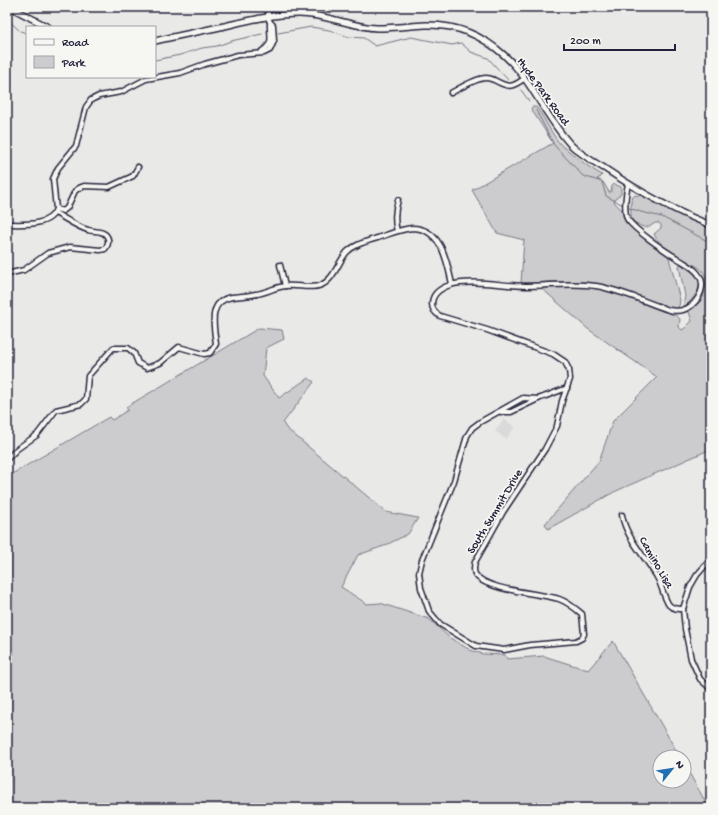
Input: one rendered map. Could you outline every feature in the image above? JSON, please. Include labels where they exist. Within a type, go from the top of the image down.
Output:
[{"type":"main road","points":[[10,7],[46,26]]},
{"type":"main road","name":"Hyde Park Road","points":[[156,41],[268,16],[300,14],[326,18],[358,26],[378,28],[426,25],[460,29],[478,37],[499,50],[514,64],[525,78],[559,130],[570,144],[581,153],[628,184],[697,220],[711,225]]},
{"type":"street","points":[[156,77],[180,73],[238,55],[258,53],[268,47],[271,42],[268,7]]},
{"type":"street","points":[[55,211],[53,179],[58,168],[76,146],[86,107],[91,100],[98,96],[121,92],[146,79],[152,78]]},
{"type":"street","points":[[451,92],[481,78],[490,78],[509,86],[516,85],[525,78]]},
{"type":"street","points":[[7,224],[28,224],[46,220],[55,211],[64,211],[75,191],[79,188],[84,186],[109,187],[133,176],[138,167]]},
{"type":"street","name":"South Summit Drive","points":[[567,388],[538,399],[511,412],[500,412],[480,422],[472,428],[466,436],[454,481],[422,560],[419,573],[421,588],[429,611],[440,624],[476,646],[504,650],[530,645],[576,641],[582,638],[584,634],[582,614],[570,604],[559,599],[504,588],[483,581],[475,575],[473,569],[475,562],[504,512],[545,449],[557,426],[562,401],[567,388],[570,379],[569,370],[565,362],[553,354],[487,330],[443,318],[437,314],[432,306],[433,300],[435,294],[442,288],[452,284],[485,283],[527,286],[588,285],[612,290],[669,310],[684,310],[695,302],[700,295],[702,287],[701,277],[693,268],[663,249],[629,222],[626,214],[626,192],[628,184]]},
{"type":"street","points":[[397,231],[395,226],[395,210],[398,200]]},
{"type":"street","points":[[7,274],[24,270],[48,253],[70,246],[100,250],[105,249],[108,246],[107,236],[104,233],[88,230],[55,211]]},
{"type":"street","points":[[7,459],[17,449],[37,435],[56,410],[81,404],[86,399],[88,376],[113,348],[128,348],[134,352],[138,362],[147,368],[160,363],[179,347],[204,354],[210,353],[216,344],[212,315],[219,302],[230,297],[257,294],[285,286],[313,287],[322,285],[329,281],[346,253],[354,246],[397,231],[420,229],[436,239],[444,250],[452,284]]},
{"type":"street","points":[[280,265],[285,286]]},
{"type":"street","name":"Camino Lisa","points":[[622,515],[623,522],[634,543],[658,579],[669,604],[674,608],[683,609]]},
{"type":"street","points":[[711,558],[697,575],[690,587],[683,609],[691,659],[700,679],[711,689]]},
{"type":"shaded area","points":[[504,419],[515,427],[506,439],[495,431]]},
{"type":"green space","points":[[532,107],[536,107],[538,109],[552,133],[562,146],[602,175],[597,179],[603,182],[609,192],[611,192],[614,184],[621,187],[621,194],[615,199],[614,202],[622,210],[625,222],[667,254],[669,258],[680,300],[679,306],[676,309],[598,284],[569,281],[521,283],[524,240],[497,233],[472,190],[553,143],[531,109]]},
{"type":"green space","points":[[635,195],[643,195],[711,229],[711,236],[708,235],[711,241],[711,449],[614,492],[548,529],[545,524],[599,461],[613,421],[657,377],[588,329],[540,287],[571,286],[608,290],[677,316],[680,319],[679,327],[682,330],[692,321],[688,309],[701,301],[704,295],[706,278],[702,271],[673,253],[656,238],[654,234],[661,228],[661,225],[659,223],[655,223],[649,227],[644,227],[633,221],[631,213],[631,199]]},
{"type":"green space","points":[[681,263],[692,270],[697,275],[699,280],[696,294],[684,308],[685,296],[679,266]]},
{"type":"green space","points":[[259,328],[282,330],[284,339],[266,348],[263,376],[279,398],[308,378],[314,382],[283,423],[286,428],[386,512],[418,518],[408,534],[384,546],[358,555],[341,587],[367,604],[380,603],[429,619],[450,638],[470,650],[483,654],[505,655],[507,659],[544,656],[588,670],[613,641],[675,749],[652,749],[652,789],[692,789],[692,778],[709,808],[7,808],[7,477],[109,417],[112,420],[128,410],[126,407]]},
{"type":"waterway","points":[[7,19],[20,31],[26,33]]},
{"type":"waterway","points":[[278,33],[311,27],[329,30],[349,37],[364,38],[375,46],[411,37],[452,45],[461,43],[471,52],[488,58],[508,80]]},
{"type":"waterway","points":[[156,60],[262,34]]},
{"type":"waterway","points":[[521,90],[529,101]]},
{"type":"waterway","points":[[536,110],[554,145],[583,176],[602,182],[606,196],[623,205]]},
{"type":"waterway","points":[[629,208],[662,217],[711,243]]}]
